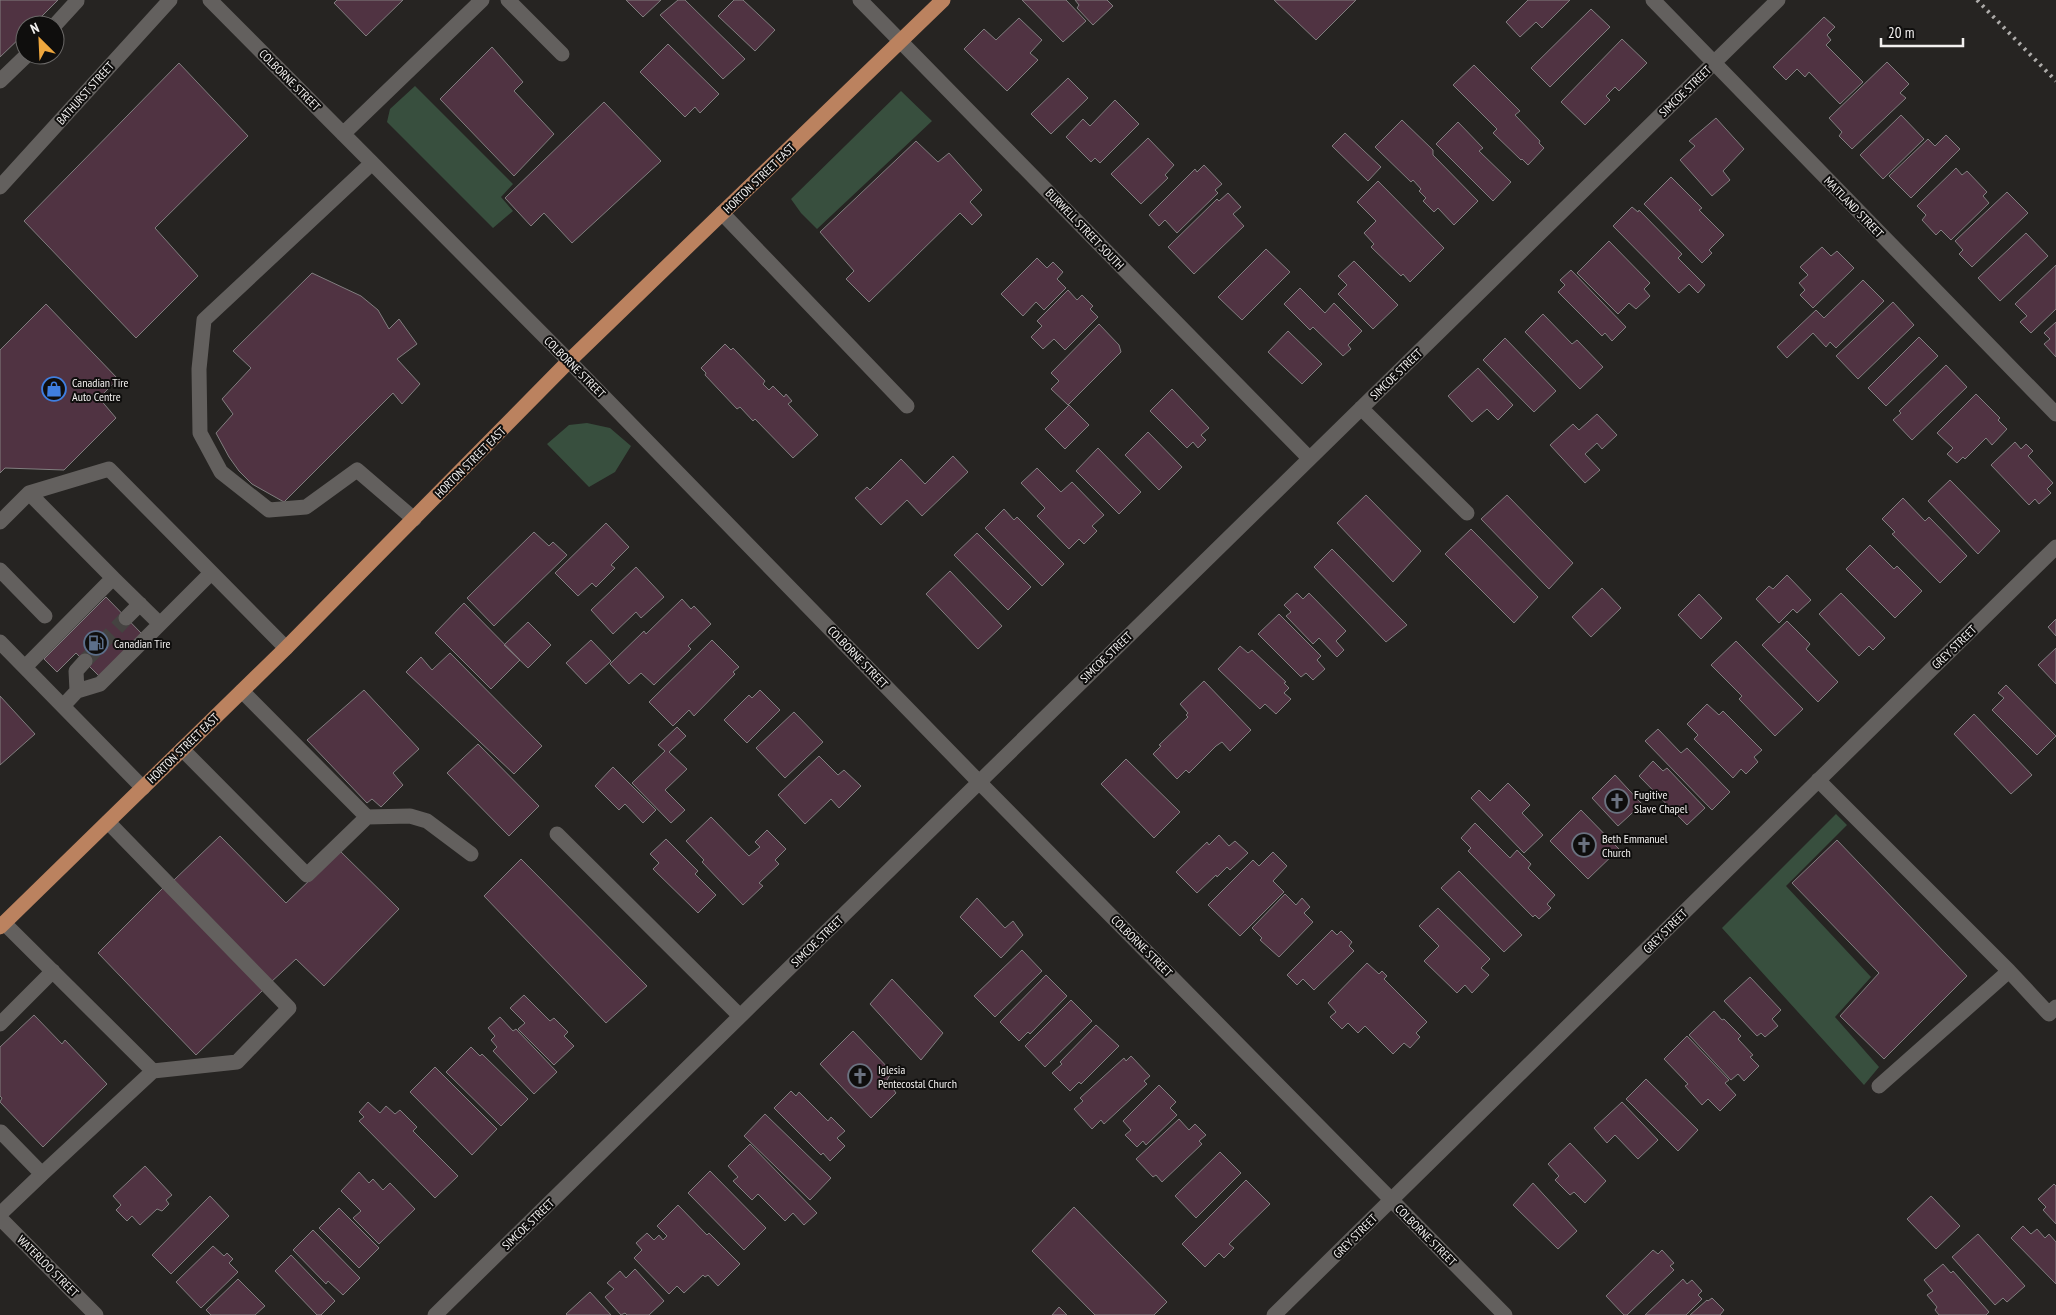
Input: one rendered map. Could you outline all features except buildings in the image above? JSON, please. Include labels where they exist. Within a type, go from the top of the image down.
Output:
[{"type":"main road","name":"HORTON STREET EAST","points":[[2,925],[286,648],[569,361],[943,0]]},
{"type":"street","name":"BATHURST STREET","points":[[0,187],[170,0]]},
{"type":"street","name":"COLBORNE STREET","points":[[210,0],[569,361],[979,782],[1505,1315]]},
{"type":"street","points":[[343,134],[482,0]]},
{"type":"street","points":[[508,0],[562,54]]},
{"type":"street","name":"BURWELL STREET SOUTH","points":[[860,0],[1309,458]]},
{"type":"street","name":"MAITLAND STREET","points":[[1653,0],[2056,414]]},
{"type":"street","name":"SIMCOE STREET","points":[[435,1315],[1778,0]]},
{"type":"street","points":[[64,15],[77,1]]},
{"type":"street","points":[[0,81],[17,65]]},
{"type":"street","points":[[372,163],[204,320],[199,369],[200,433],[221,472],[269,510],[306,507],[357,470],[414,519]]},
{"type":"street","points":[[722,214],[907,406]]},
{"type":"street","points":[[1361,408],[1467,513]]},
{"type":"street","points":[[0,522],[29,493],[108,469],[286,648]]},
{"type":"street","points":[[29,493],[160,624]]},
{"type":"street","name":"GREY STREET","points":[[1274,1315],[2056,547]]},
{"type":"street","points":[[0,570],[45,616]]},
{"type":"street","points":[[63,706],[78,691],[100,684],[211,574]]},
{"type":"street","points":[[25,667],[113,578]]},
{"type":"street","points":[[126,618],[140,604]]},
{"type":"street","points":[[0,642],[142,788]]},
{"type":"street","points":[[78,691],[76,672],[85,662]]},
{"type":"street","points":[[242,691],[367,818]]},
{"type":"street","points":[[182,750],[307,875],[367,818],[410,816],[427,821],[471,854]]},
{"type":"street","points":[[1818,780],[2009,971],[2049,1014],[2056,1008]]},
{"type":"street","points":[[0,1214],[153,1071],[237,1062],[289,1008],[108,822]]},
{"type":"street","points":[[557,834],[740,1016]]},
{"type":"street","points":[[2,925],[53,971],[153,1071]]},
{"type":"street","points":[[0,1024],[53,971]]},
{"type":"street","points":[[1880,1086],[2009,971]]},
{"type":"street","points":[[1,1132],[42,1174]]},
{"type":"street","name":"WATERLOO STREET","points":[[0,1218],[96,1315]]},
{"type":"green space","points":[[415,86],[513,184],[501,197],[513,211],[493,228],[387,122],[390,109]]},
{"type":"green space","points":[[901,91],[932,121],[817,229],[801,213],[791,199]]},
{"type":"green space","points":[[587,423],[610,428],[631,446],[615,472],[589,487],[547,444],[569,425]]},
{"type":"green space","points":[[1836,814],[1847,825],[1786,886],[1871,977],[1835,1017],[1879,1067],[1864,1085],[1722,928]]},
{"type":"tunnel","points":[[85,661],[126,618]]},
{"type":"railway","points":[[1977,0],[2056,81]]},
{"type":"place","name":"Canadian Tire Auto Centre","points":[[54,389]]},
{"type":"place","name":"Canadian Tire","points":[[96,643]]},
{"type":"place","name":"Fugitive Slave Chapel","points":[[1617,801]]},
{"type":"place","name":"Beth Emmanuel Church","points":[[1584,845]]},
{"type":"place","name":"Iglesia Pentecostal Church","points":[[860,1076]]}]
